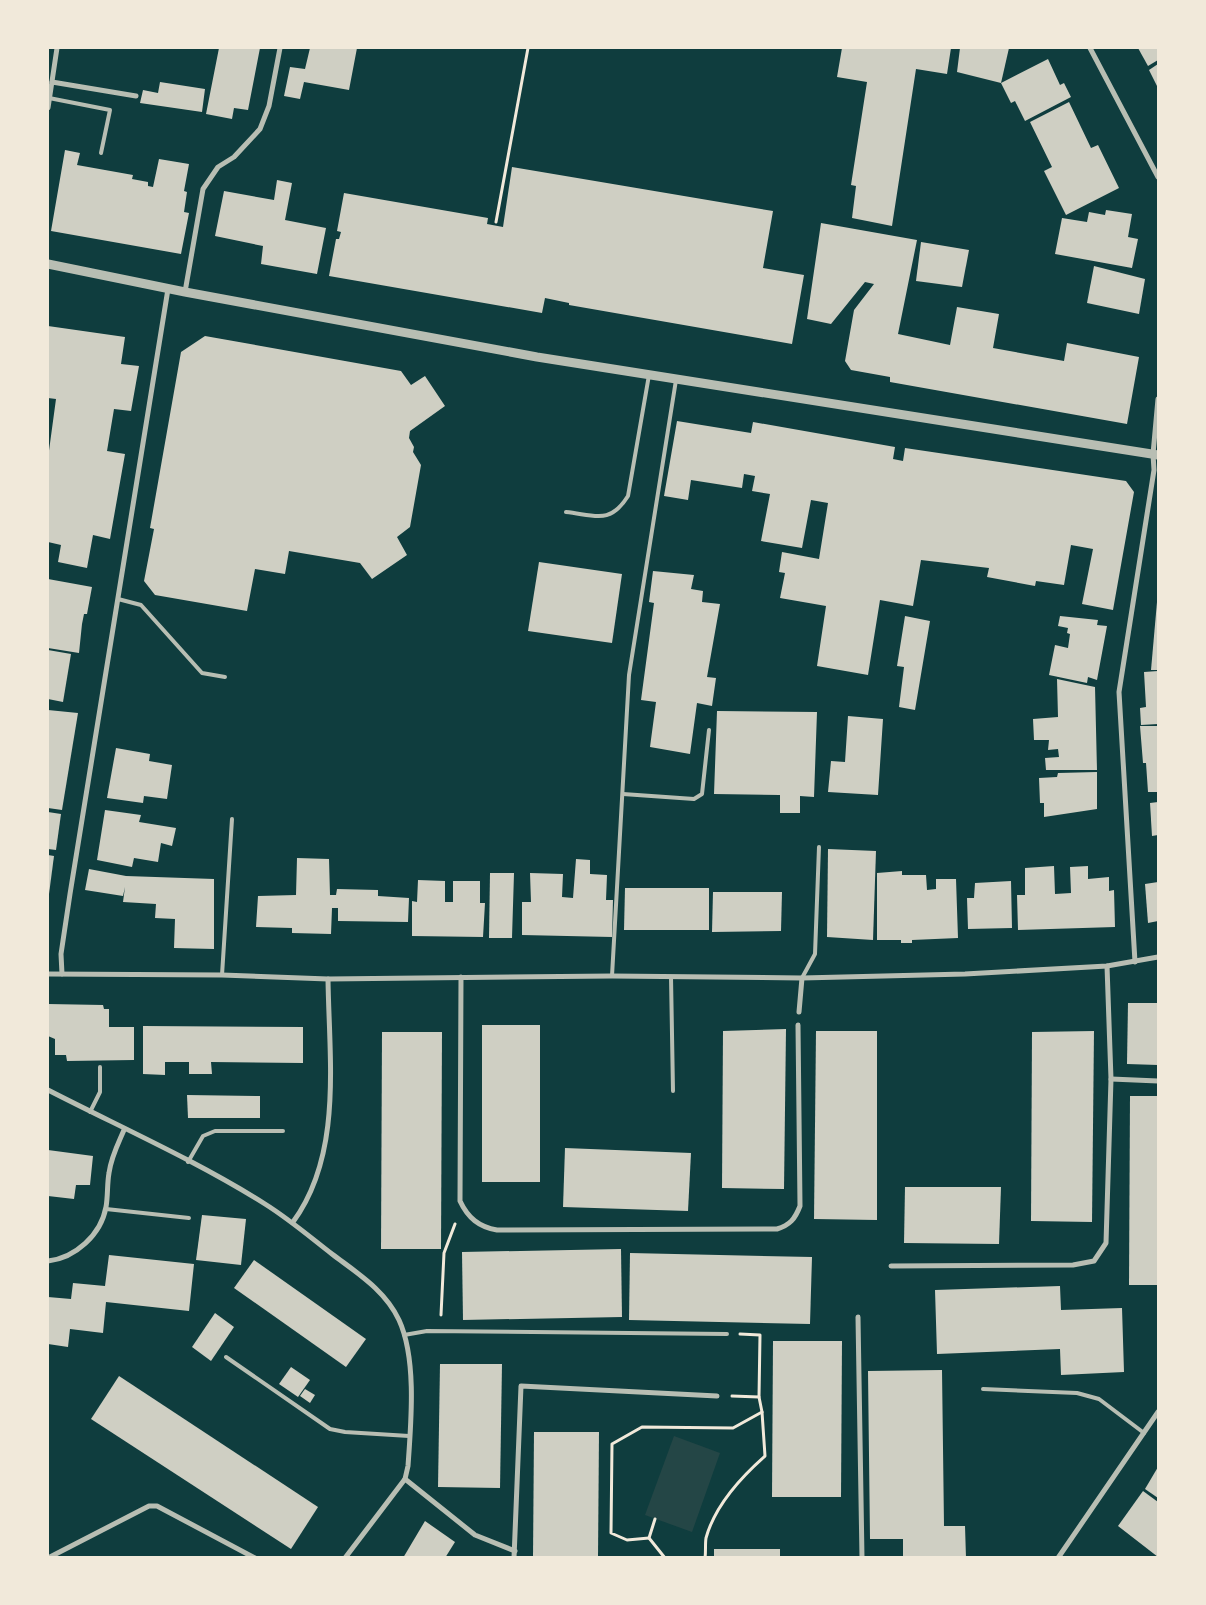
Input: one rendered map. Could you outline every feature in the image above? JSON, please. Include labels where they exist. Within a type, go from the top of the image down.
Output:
[{"type":"street","points":[[48,108],[58,48]]},
{"type":"street","points":[[185,292],[203,188],[218,167],[234,157],[260,129],[269,106],[280,48]]},
{"type":"street","points":[[1090,48],[1158,176]]},
{"type":"street","points":[[52,82],[136,96]]},
{"type":"street","points":[[48,264],[185,292],[649,376],[1156,455]]},
{"type":"street","points":[[62,974],[61,954],[168,288]]},
{"type":"street","points":[[1135,962],[1118,692],[1154,470],[1158,399]]},
{"type":"street","points":[[48,974],[222,975],[328,979],[612,976],[802,978],[965,974],[1107,966],[1158,957]]},
{"type":"street","points":[[891,1266],[1073,1265],[1094,1261],[1106,1244],[1111,1079],[1107,966]]},
{"type":"street","points":[[461,978],[460,1201],[465,1213],[474,1221],[485,1228],[497,1230],[777,1228],[787,1226],[796,1217],[800,1206],[798,1025]]},
{"type":"street","points":[[799,1012],[802,978]]},
{"type":"street","points":[[292,1222],[311,1194],[318,1177],[327,1133],[330,1085],[328,979]]},
{"type":"street","points":[[1111,1079],[1158,1081]]},
{"type":"street","points":[[48,1090],[188,1162],[264,1204],[292,1222],[369,1282],[398,1318],[404,1335],[409,1365],[410,1436],[408,1466],[405,1479],[345,1558]]},
{"type":"street","points":[[48,1261],[66,1256],[84,1245],[96,1231],[106,1209],[110,1166],[124,1130]]},
{"type":"street","points":[[858,1317],[862,1558]]},
{"type":"street","points":[[514,1558],[521,1386],[717,1396]]},
{"type":"street","points":[[1058,1558],[1158,1412]]},
{"type":"street","points":[[405,1479],[475,1535],[514,1551]]},
{"type":"street","points":[[48,1558],[149,1506],[157,1506],[255,1558]]},
{"type":"lane","points":[[49,98],[110,110],[101,153]]},
{"type":"lane","points":[[566,512],[606,517],[620,510],[628,496],[649,376]]},
{"type":"lane","points":[[612,976],[629,676],[676,380]]},
{"type":"lane","points":[[118,599],[141,605],[202,673],[225,677]]},
{"type":"lane","points":[[622,794],[694,798],[702,794],[709,730]]},
{"type":"lane","points":[[222,975],[232,819]]},
{"type":"lane","points":[[802,978],[815,954],[819,847]]},
{"type":"lane","points":[[671,977],[673,1091]]},
{"type":"lane","points":[[90,1112],[100,1092],[100,1067]]},
{"type":"lane","points":[[188,1162],[203,1136],[215,1130],[283,1131]]},
{"type":"lane","points":[[106,1209],[189,1218]]},
{"type":"lane","points":[[404,1335],[427,1331],[727,1334]]},
{"type":"lane","points":[[226,1357],[330,1429],[345,1432],[410,1436]]},
{"type":"lane","points":[[983,1389],[1077,1393],[1099,1399],[1144,1433]]},
{"type":"path","points":[[496,222],[528,48]]},
{"type":"path","points":[[433,1316],[441,1315],[444,1253],[454,1231],[460,1201]]},
{"type":"path","points":[[705,1558],[706,1539],[716,1513],[742,1476],[765,1456],[759,1397],[760,1335],[727,1334]]},
{"type":"path","points":[[717,1396],[759,1397]]},
{"type":"path","points":[[649,1538],[627,1540],[611,1533],[612,1444],[642,1427],[733,1428],[762,1412]]},
{"type":"path","points":[[649,1538],[655,1519]]},
{"type":"path","points":[[649,1538],[665,1558]]},
{"type":"shaded area","points":[[674,1436],[720,1453],[692,1532],[645,1515]]},
{"type":"building","points":[[219,48],[260,48],[248,110],[234,108],[232,119],[206,114]]},
{"type":"building","points":[[310,48],[357,48],[349,90],[304,82],[300,99],[284,96],[290,67],[305,69]]},
{"type":"building","points":[[842,48],[951,48],[947,74],[916,69],[892,226],[852,218],[856,186],[851,185],[867,82],[837,77]]},
{"type":"building","points":[[960,48],[1009,48],[1001,83],[957,72]]},
{"type":"building","points":[[1138,48],[1158,48],[1158,60],[1148,66]]},
{"type":"building","points":[[1048,59],[1060,85],[1064,83],[1071,97],[1025,121],[1015,101],[1011,103],[1001,83]]},
{"type":"building","points":[[1158,64],[1158,88],[1149,70]]},
{"type":"building","points":[[160,82],[205,89],[202,112],[140,103],[143,90],[158,93]]},
{"type":"building","points":[[1069,102],[1091,148],[1098,145],[1119,188],[1066,215],[1044,171],[1052,167],[1030,122]]},
{"type":"building","points":[[65,150],[80,153],[77,165],[133,175],[132,179],[148,182],[148,186],[153,187],[159,159],[189,164],[184,191],[187,192],[184,212],[189,213],[181,254],[51,231]]},
{"type":"building","points":[[512,167],[773,211],[763,268],[804,275],[792,344],[569,305],[569,303],[545,298],[542,313],[329,276],[336,239],[339,239],[341,232],[337,231],[344,193],[488,218],[487,224],[503,227]]},
{"type":"building","points":[[277,180],[292,183],[285,220],[326,228],[317,274],[261,264],[263,246],[215,236],[224,191],[274,200]]},
{"type":"building","points":[[1106,210],[1132,214],[1128,237],[1138,239],[1132,268],[1055,254],[1062,218],[1087,222],[1089,212],[1105,215]]},
{"type":"building","points":[[821,223],[917,240],[898,334],[950,345],[957,307],[999,314],[993,348],[1064,361],[1067,343],[1139,357],[1127,424],[890,382],[890,377],[851,370],[845,361],[854,310],[874,284],[865,282],[831,324],[807,319]]},
{"type":"building","points":[[921,242],[969,250],[962,287],[916,281]]},
{"type":"building","points":[[1094,266],[1145,279],[1139,314],[1087,303]]},
{"type":"building","points":[[48,326],[125,337],[121,364],[139,366],[131,411],[114,409],[107,451],[125,454],[110,539],[93,535],[87,568],[58,562],[61,545],[48,542],[48,458],[56,399],[48,398]]},
{"type":"building","points":[[205,336],[401,371],[411,385],[425,376],[445,406],[410,431],[409,438],[414,447],[413,452],[421,465],[410,527],[397,537],[407,555],[372,579],[360,563],[289,551],[285,574],[255,569],[247,611],[155,595],[144,581],[154,529],[150,528],[181,352]]},
{"type":"building","points":[[677,421],[751,433],[753,422],[895,447],[893,459],[903,461],[905,448],[1126,481],[1134,492],[1113,610],[1082,604],[1093,549],[1071,545],[1064,585],[1036,581],[1035,586],[987,577],[989,568],[921,560],[913,606],[880,600],[868,675],[817,666],[826,606],[780,598],[785,573],[779,572],[782,552],[819,559],[828,503],[811,500],[802,548],[761,541],[770,494],[752,491],[755,476],[744,474],[742,488],[691,480],[688,500],[664,496]]},
{"type":"building","points":[[539,562],[622,574],[612,643],[528,631]]},
{"type":"building","points":[[653,571],[694,575],[691,589],[703,591],[702,602],[720,604],[707,677],[716,678],[712,706],[697,703],[690,754],[650,747],[656,702],[641,700],[654,603],[649,602]]},
{"type":"building","points":[[48,579],[92,587],[87,614],[84,614],[82,624],[79,653],[48,648]]},
{"type":"building","points":[[1157,602],[1158,670],[1151,670]]},
{"type":"building","points":[[905,616],[930,621],[915,710],[899,707],[904,667],[897,666]]},
{"type":"building","points":[[1060,616],[1098,620],[1097,625],[1107,626],[1097,680],[1088,677],[1087,683],[1049,675],[1055,645],[1068,648],[1070,634],[1067,633],[1068,628],[1058,626]]},
{"type":"building","points":[[48,650],[71,654],[63,702],[48,699]]},
{"type":"building","points":[[1158,671],[1158,724],[1141,725],[1140,708],[1146,707],[1144,672]]},
{"type":"building","points":[[1057,679],[1095,687],[1097,770],[1046,770],[1045,758],[1059,757],[1058,749],[1048,750],[1049,740],[1034,740],[1033,719],[1058,717]]},
{"type":"building","points":[[48,710],[78,713],[62,810],[48,808]]},
{"type":"building","points":[[717,711],[817,712],[814,797],[800,796],[800,813],[780,813],[780,795],[714,794]]},
{"type":"building","points":[[848,716],[883,719],[878,795],[828,792],[831,761],[845,762]]},
{"type":"building","points":[[1140,726],[1158,726],[1158,792],[1148,792],[1146,763],[1143,763]]},
{"type":"building","points":[[116,748],[150,754],[149,761],[172,765],[167,799],[144,796],[143,803],[107,798]]},
{"type":"building","points":[[1097,772],[1097,809],[1044,817],[1044,803],[1040,803],[1039,778],[1057,777],[1058,773]]},
{"type":"building","points":[[1158,802],[1158,835],[1152,836],[1150,803]]},
{"type":"building","points":[[105,810],[141,815],[139,822],[176,828],[172,846],[161,843],[158,862],[134,858],[132,867],[97,860]]},
{"type":"building","points":[[48,812],[61,814],[56,850],[48,849]]},
{"type":"building","points":[[828,849],[876,851],[873,940],[827,937]]},
{"type":"building","points":[[48,855],[54,856],[49,894],[48,894]]},
{"type":"building","points":[[297,858],[329,859],[330,895],[336,895],[337,889],[378,890],[378,896],[409,898],[408,922],[338,921],[338,908],[332,908],[331,934],[292,933],[292,928],[256,927],[258,896],[296,895]]},
{"type":"building","points":[[576,859],[590,860],[590,874],[607,875],[606,900],[613,900],[612,937],[522,935],[522,902],[531,902],[530,873],[563,874],[562,897],[573,898]]},
{"type":"building","points":[[1054,866],[1055,894],[1071,893],[1070,867],[1088,866],[1088,879],[1109,877],[1109,891],[1114,890],[1115,927],[1018,930],[1017,895],[1025,895],[1025,868]]},
{"type":"building","points":[[89,869],[126,876],[214,879],[214,949],[174,948],[175,919],[155,918],[156,904],[123,902],[125,887],[123,896],[85,890]]},
{"type":"building","points":[[902,871],[902,875],[926,875],[927,890],[936,889],[936,879],[956,879],[958,938],[912,940],[912,943],[901,943],[901,940],[877,940],[877,873]]},
{"type":"building","points":[[490,873],[514,873],[512,938],[489,938]]},
{"type":"building","points":[[418,880],[445,881],[445,902],[453,902],[453,881],[480,881],[480,903],[485,903],[483,937],[412,936],[412,901],[417,902]]},
{"type":"building","points":[[1011,881],[1012,928],[968,929],[967,898],[974,898],[975,883]]},
{"type":"building","points":[[1158,882],[1158,921],[1148,923],[1145,884]]},
{"type":"building","points":[[625,888],[709,888],[709,930],[624,930]]},
{"type":"building","points":[[713,892],[782,892],[781,931],[712,932]]},
{"type":"building","points":[[1128,1003],[1158,1003],[1158,1065],[1127,1064]]},
{"type":"building","points":[[48,1004],[103,1005],[104,1009],[109,1009],[109,1027],[134,1027],[134,1060],[67,1061],[66,1055],[55,1055],[55,1039],[48,1036]]},
{"type":"building","points":[[482,1025],[540,1025],[540,1182],[482,1182]]},
{"type":"building","points":[[143,1026],[303,1027],[303,1063],[211,1062],[212,1074],[189,1074],[189,1062],[165,1062],[165,1075],[143,1074]]},
{"type":"building","points":[[786,1029],[784,1189],[722,1188],[723,1031]]},
{"type":"building","points":[[816,1031],[877,1031],[877,1220],[814,1219]]},
{"type":"building","points":[[1094,1031],[1092,1222],[1031,1221],[1032,1032]]},
{"type":"building","points":[[382,1032],[442,1032],[441,1249],[381,1249]]},
{"type":"building","points":[[187,1095],[260,1096],[260,1118],[188,1118]]},
{"type":"building","points":[[1130,1096],[1158,1096],[1158,1285],[1129,1285]]},
{"type":"building","points":[[565,1148],[691,1153],[688,1211],[563,1207]]},
{"type":"building","points":[[48,1150],[93,1156],[90,1185],[76,1185],[74,1199],[48,1196]]},
{"type":"building","points":[[905,1187],[1001,1187],[999,1244],[904,1243]]},
{"type":"building","points":[[202,1215],[246,1219],[241,1265],[196,1260]]},
{"type":"building","points":[[621,1249],[622,1317],[463,1320],[462,1252]]},
{"type":"building","points":[[630,1253],[812,1257],[810,1324],[629,1320]]},
{"type":"building","points":[[109,1255],[194,1264],[189,1311],[106,1302],[103,1333],[70,1329],[68,1347],[48,1344],[48,1297],[71,1299],[73,1283],[105,1286]]},
{"type":"building","points":[[254,1260],[366,1339],[346,1367],[234,1288]]},
{"type":"building","points":[[1060,1286],[1061,1310],[1122,1308],[1124,1372],[1061,1375],[1060,1349],[937,1354],[935,1290]]},
{"type":"building","points":[[215,1313],[234,1327],[211,1361],[192,1347]]},
{"type":"building","points":[[773,1341],[842,1341],[841,1497],[772,1497]]},
{"type":"building","points":[[440,1364],[502,1364],[500,1488],[438,1487]]},
{"type":"building","points":[[291,1367],[310,1380],[298,1397],[279,1384]]},
{"type":"building","points":[[942,1370],[944,1526],[965,1526],[966,1558],[903,1558],[903,1539],[870,1539],[868,1371]]},
{"type":"building","points":[[119,1376],[318,1507],[291,1549],[91,1419]]},
{"type":"building","points":[[305,1389],[315,1395],[310,1403],[300,1396]]},
{"type":"building","points":[[534,1432],[599,1432],[598,1558],[533,1558]]},
{"type":"building","points":[[1158,1467],[1158,1498],[1145,1489]]},
{"type":"building","points":[[1143,1491],[1158,1502],[1158,1557],[1118,1526]]},
{"type":"building","points":[[425,1521],[455,1542],[445,1558],[403,1558]]},
{"type":"building","points":[[714,1549],[780,1549],[780,1558],[714,1558]]}]
